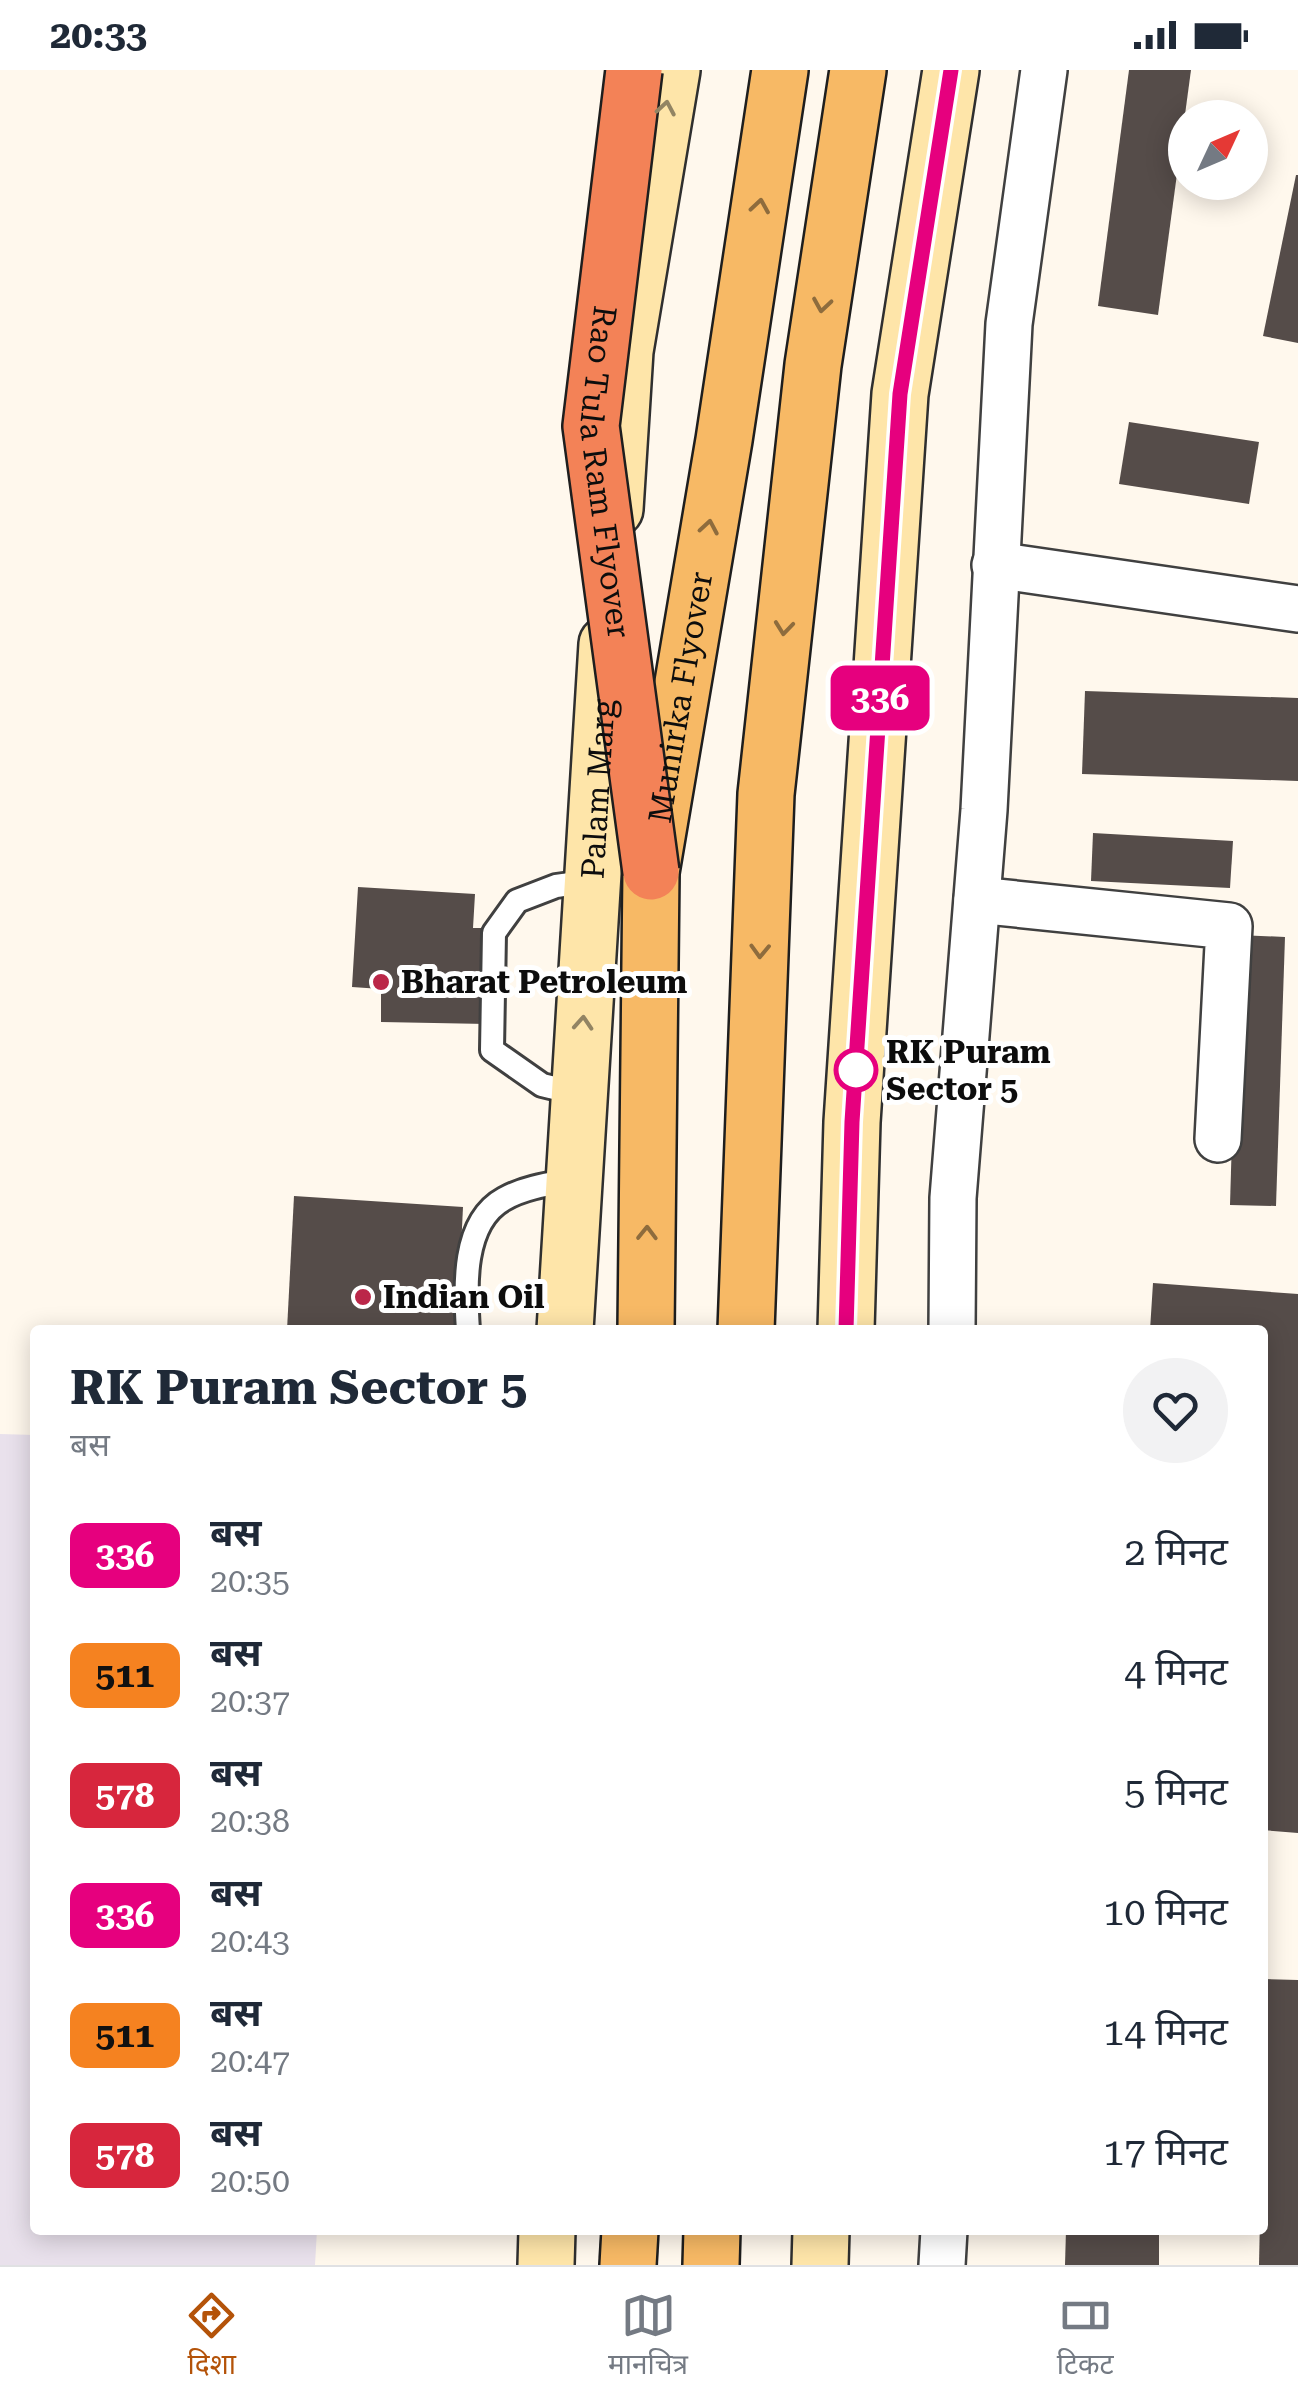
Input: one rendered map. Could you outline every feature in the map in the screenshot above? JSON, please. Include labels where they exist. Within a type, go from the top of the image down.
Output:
[{"type":"highway","name":"Rao Tula Ram Flyover","points":[[634,70],[591,426],[650,872]]},
{"type":"main road","name":"Palam Marg","points":[[565,1325],[625,350],[672,70]]},
{"type":"main road","name":"Munirka Flyover","points":[[646,1325],[650,872],[724,440],[780,70]]},
{"type":"main road","points":[[746,1325],[766,794],[813,365],[858,70]]},
{"type":"main road","points":[[846,1325],[852,1122],[900,394],[951,70]]},
{"type":"main road","points":[[546,2265],[547,2235]]},
{"type":"main road","points":[[628,2265],[630,2235]]},
{"type":"main road","points":[[711,2265],[712,2235]]},
{"type":"main road","points":[[820,2265],[821,2235]]},
{"type":"street","points":[[952,1325],[953,1198],[977,900],[1009,324],[1044,70]]},
{"type":"street","points":[[995,564],[1298,609]]},
{"type":"street","points":[[977,900],[1229,926],[1218,1139]]},
{"type":"street","points":[[942,2265],[944,2235]]},
{"type":"lane","points":[[579,1094],[542,1085],[492,1050],[494,933],[517,901],[556,886],[592,880]]},
{"type":"lane","points":[[468,1325],[471,1237],[501,1200],[533,1188],[574,1180]]},
{"type":"shaded area","points":[[0,1434],[30,1435],[30,2235],[317,2235],[315,2265],[0,2265]]},
{"type":"building","points":[[1129,70],[1191,70],[1187,100],[1168,100],[1168,200],[1173,200],[1158,315],[1098,306]]},
{"type":"building","points":[[1298,175],[1298,343],[1263,336]]},
{"type":"building","points":[[1129,422],[1259,442],[1249,504],[1119,484]]},
{"type":"building","points":[[1085,691],[1298,698],[1298,781],[1082,774]]},
{"type":"building","points":[[1093,833],[1233,841],[1230,888],[1091,881]]},
{"type":"building","points":[[358,887],[475,894],[473,928],[487,928],[487,1024],[381,1022],[381,989],[352,987]]},
{"type":"building","points":[[1238,935],[1285,937],[1276,1206],[1230,1205]]},
{"type":"building","points":[[294,1196],[463,1207],[457,1325],[287,1325]]},
{"type":"building","points":[[1153,1283],[1298,1294],[1298,1833],[1268,1830],[1268,1325],[1150,1325]]},
{"type":"building","points":[[1268,1979],[1298,1980],[1298,2265],[1259,2265],[1260,2235],[1268,2235]]},
{"type":"building","points":[[1066,2235],[1159,2235],[1159,2265],[1065,2265]]},
{"type":"bus line","name":"336","points":[[846,1325],[852,1122],[900,394],[951,70]]},
{"type":"place","name":"Bharat Petroleum","points":[[381,982]]},
{"type":"place","name":"RK Puram Sector 5","points":[[856,1070]]},
{"type":"place","name":"Indian Oil","points":[[363,1297]]}]
